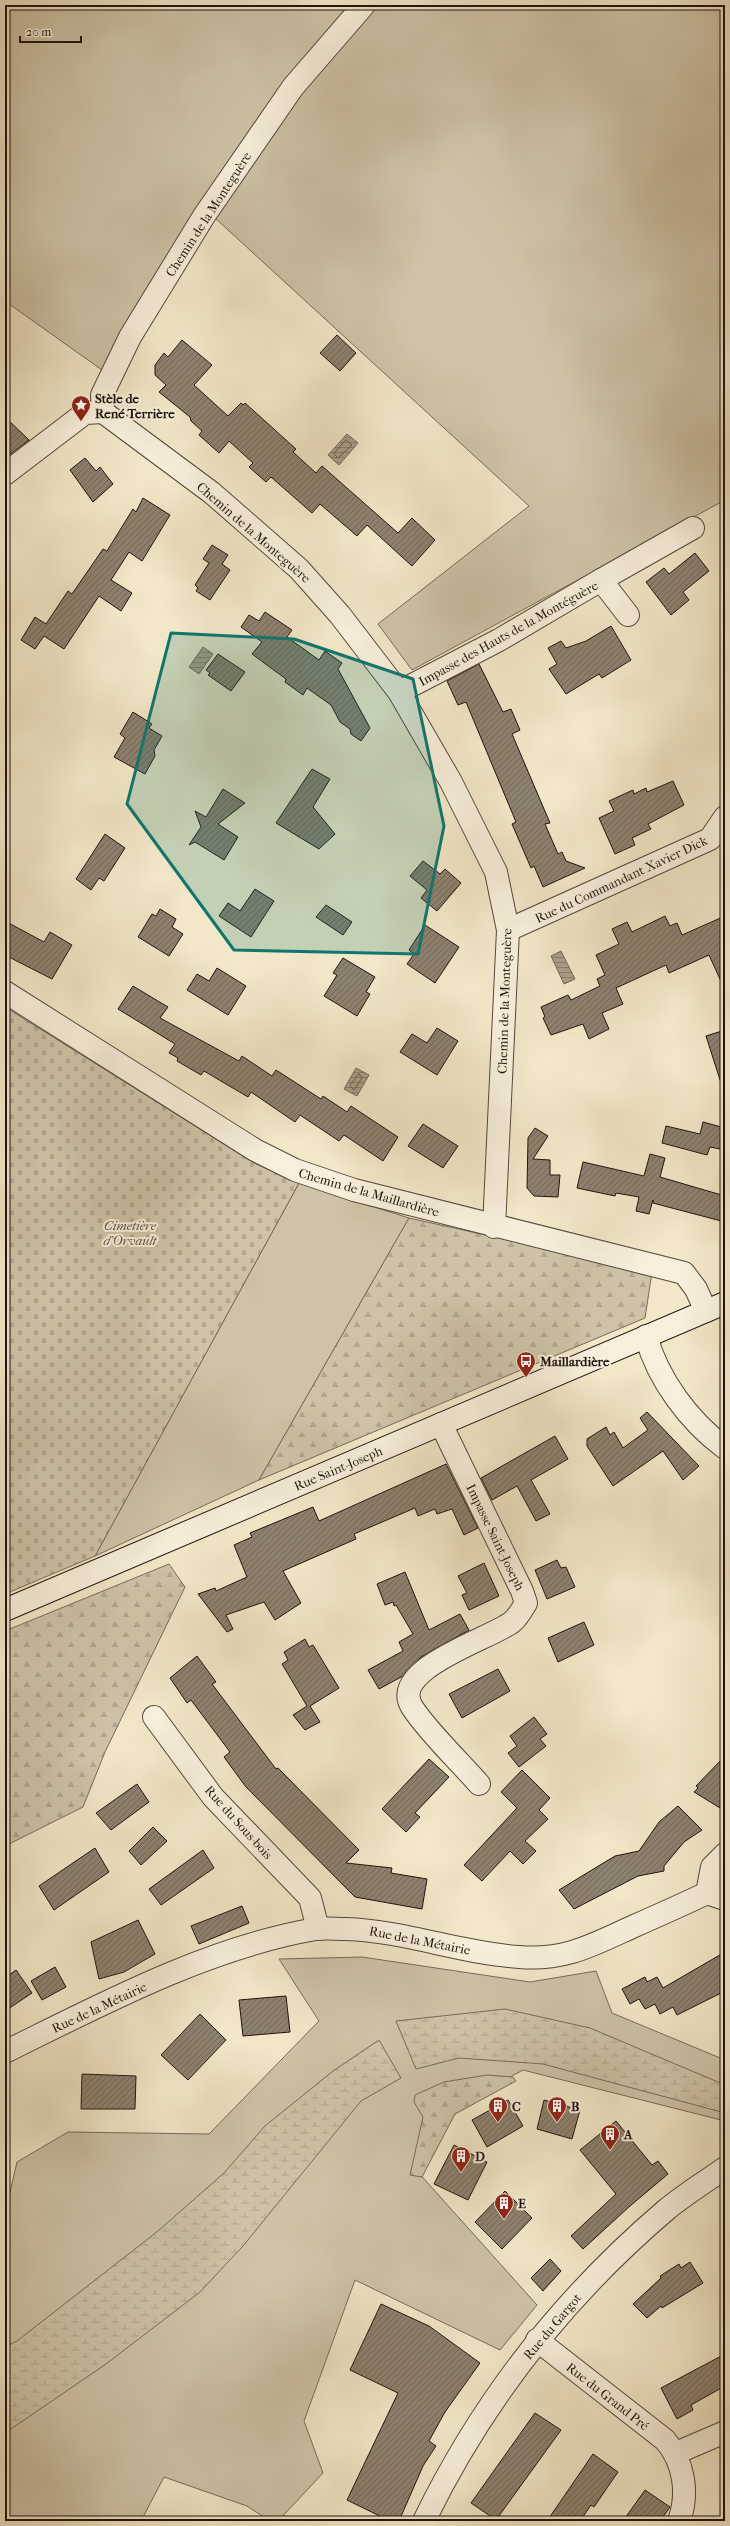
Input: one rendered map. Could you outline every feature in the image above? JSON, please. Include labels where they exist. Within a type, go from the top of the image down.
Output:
[{"type":"street","name":"Chemin de la Monteguère","points":[[364,5],[293,87],[204,216],[130,337],[102,395],[103,412],[212,493],[299,570],[340,615],[399,692],[451,782],[496,872],[508,930],[494,1227]]},
{"type":"street","points":[[5,474],[84,414],[103,412]]},
{"type":"street","points":[[600,580],[693,528]]},
{"type":"street","name":"Impasse des Hauts de la Montéguère","points":[[399,692],[499,640],[600,580],[628,615]]},
{"type":"street","name":"Rue du Commandant Xavier Dick","points":[[508,930],[710,839],[725,816]]},
{"type":"street","name":"Chemin de la Maillardière","points":[[5,992],[255,1150],[294,1170],[354,1190],[494,1227],[684,1273],[696,1289],[716,1307]]},
{"type":"street","name":"Rue Saint-Joseph","points":[[5,1610],[716,1307]]},
{"type":"street","points":[[646,1336],[650,1351],[662,1376],[684,1409],[711,1438],[725,1448]]},
{"type":"street","name":"Impasse Saint-Joseph","points":[[441,1424],[522,1591],[526,1603],[512,1622],[439,1660],[414,1678],[409,1688],[411,1706],[479,1784]]},
{"type":"street","name":"Rue du Sous-bois","points":[[154,1717],[213,1797],[310,1898],[318,1929]]},
{"type":"street","points":[[716,1896],[712,1867],[725,1854]]},
{"type":"street","name":"Rue de la Métairie","points":[[5,2052],[125,1994],[239,1948],[318,1929],[363,1930],[414,1937],[485,1953],[520,1958],[551,1957],[581,1951],[716,1896]]},
{"type":"street","name":"Rue du Gargot","points":[[424,2521],[440,2489],[485,2411],[538,2340],[607,2265],[667,2210],[725,2168]]},
{"type":"street","name":"Rue du Grand Pré","points":[[538,2340],[665,2440],[676,2453],[681,2470],[685,2505],[679,2521]]},
{"type":"street","points":[[676,2453],[725,2432]]},
{"type":"highlighted area","points":[[171,633],[294,639],[413,679],[444,826],[418,954],[234,950],[127,804]]},
{"type":"green space","points":[[5,5],[725,5],[725,500],[412,670],[378,624],[529,506],[203,207],[102,370],[5,301]]},
{"type":"green space","name":"Cimetière d'Orvault","points":[[5,1007],[256,1164],[299,1183],[95,1556],[5,1594]]},
{"type":"green space","points":[[299,1183],[409,1218],[259,1480],[95,1556]]},
{"type":"green space","points":[[409,1218],[652,1272],[645,1318],[259,1480]]},
{"type":"green space","points":[[169,1564],[185,1587],[105,1752],[83,1807],[5,1846],[5,1631]]},
{"type":"green space","points":[[362,1957],[530,1982],[596,1971],[612,2013],[725,2060],[725,2121],[523,2070],[450,2110],[417,2171],[537,2305],[500,2350],[355,2280],[304,2421],[323,2473],[278,2521],[270,2521],[247,2506],[164,2477],[141,2521],[5,2521],[5,2214],[17,2162],[68,2132],[209,2134],[319,2021],[279,1959]]},
{"type":"green space","points":[[505,2009],[590,2028],[725,2085],[725,2113],[543,2064],[459,2058],[416,2069],[396,2021]]},
{"type":"green space","points":[[379,2040],[401,2078],[361,2101],[243,2246],[200,2292],[106,2364],[5,2433],[5,2347],[17,2341],[158,2231],[224,2173],[265,2126],[333,2071]]},
{"type":"green space","points":[[487,2075],[513,2077],[516,2081],[455,2114],[422,2177],[410,2175],[423,2117],[414,2102],[415,2095],[444,2082]]},
{"type":"water","points":[[347,434],[358,443],[339,465],[328,455]]},
{"type":"water","points":[[203,647],[213,654],[199,674],[189,667]]},
{"type":"water","points":[[561,951],[575,979],[564,984],[551,956]]},
{"type":"water","points":[[356,1068],[369,1075],[357,1096],[344,1089]]},
{"type":"building","points":[[337,335],[356,353],[340,371],[320,353]]},
{"type":"building","points":[[182,340],[212,365],[194,385],[228,416],[241,403],[243,405],[245,403],[296,449],[293,452],[316,473],[322,466],[398,533],[412,518],[435,540],[412,566],[367,525],[357,536],[320,504],[312,513],[271,477],[266,482],[249,467],[253,463],[229,441],[219,453],[199,435],[202,431],[191,421],[190,417],[159,392],[166,385],[155,375],[155,365],[164,353],[168,357]]},
{"type":"building","points":[[5,417],[29,440],[5,458]]},
{"type":"building","points":[[85,458],[96,471],[100,467],[113,484],[93,502],[70,470]]},
{"type":"building","points":[[143,498],[170,515],[142,561],[129,552],[111,580],[132,593],[121,611],[99,596],[64,649],[44,636],[35,649],[21,640],[35,617],[46,624],[68,591],[72,594],[103,549],[107,551],[133,509],[136,512]]},
{"type":"building","points":[[212,545],[228,555],[222,564],[230,570],[210,600],[196,591],[198,588],[195,585],[209,563],[203,559]]},
{"type":"building","points":[[695,553],[709,571],[683,592],[689,600],[671,615],[646,582],[664,568],[669,574]]},
{"type":"building","points":[[265,612],[292,630],[287,637],[319,660],[325,651],[342,663],[338,669],[370,728],[361,741],[351,734],[350,729],[340,722],[331,705],[307,688],[303,695],[285,682],[286,679],[252,654],[262,642],[241,627],[249,615],[259,621]]},
{"type":"building","points":[[611,626],[631,660],[602,678],[599,674],[566,694],[549,669],[557,664],[548,648],[561,641],[566,648],[586,641]]},
{"type":"building","points":[[218,654],[245,672],[231,691],[208,675],[210,673],[206,670]]},
{"type":"building","points":[[479,664],[503,712],[511,709],[520,730],[512,734],[550,823],[545,824],[558,854],[562,852],[566,861],[585,868],[543,887],[534,866],[531,868],[512,824],[516,822],[466,702],[458,705],[447,681]]},
{"type":"building","points":[[133,712],[152,724],[149,728],[162,736],[154,750],[155,756],[145,774],[114,757],[125,738],[120,734]]},
{"type":"building","points":[[312,769],[330,779],[313,807],[335,834],[319,849],[276,823]]},
{"type":"building","points":[[673,781],[684,805],[648,824],[651,829],[632,838],[635,845],[615,854],[599,818],[614,811],[609,801],[633,790],[634,794],[646,788],[647,792]]},
{"type":"building","points":[[223,789],[245,803],[218,824],[238,837],[224,860],[195,842],[189,845],[201,827],[195,811],[206,817]]},
{"type":"building","points":[[105,834],[125,848],[104,881],[99,878],[91,890],[76,879]]},
{"type":"building","points":[[423,861],[440,874],[445,869],[461,883],[437,911],[421,898],[427,890],[410,876]]},
{"type":"building","points":[[255,889],[274,901],[251,937],[219,916],[228,903],[240,911]]},
{"type":"building","points":[[326,905],[352,922],[343,935],[316,917]]},
{"type":"building","points":[[160,909],[176,919],[172,927],[183,934],[169,956],[138,937],[152,914],[156,916]]},
{"type":"building","points":[[665,916],[670,926],[677,923],[682,935],[725,916],[725,990],[709,955],[669,973],[666,965],[616,988],[623,1004],[602,1013],[609,1029],[589,1039],[583,1024],[551,1035],[543,1018],[545,1017],[541,1007],[568,995],[571,1000],[600,986],[597,979],[605,975],[596,955],[619,944],[612,929],[627,922],[632,932]]},
{"type":"building","points":[[5,921],[44,942],[50,932],[72,945],[52,979],[5,955]]},
{"type":"building","points":[[425,925],[459,947],[435,983],[407,964],[414,954],[409,950]]},
{"type":"building","points":[[343,958],[375,977],[366,992],[370,994],[357,1016],[324,996],[337,975],[333,973]]},
{"type":"building","points":[[217,968],[246,986],[228,1015],[187,990],[197,974],[209,981]]},
{"type":"building","points":[[133,986],[168,1007],[160,1018],[239,1061],[242,1056],[272,1076],[276,1070],[321,1099],[323,1096],[347,1112],[351,1106],[398,1137],[383,1161],[344,1135],[339,1141],[300,1115],[295,1122],[251,1092],[248,1097],[204,1071],[201,1075],[177,1061],[178,1058],[169,1053],[175,1044],[118,1009]]},
{"type":"building","points":[[437,1028],[458,1041],[437,1075],[400,1052],[412,1034],[427,1043]]},
{"type":"building","points":[[725,1030],[725,1085],[722,1086],[706,1036]]},
{"type":"building","points":[[703,1122],[725,1128],[725,1150],[710,1147],[707,1155],[662,1143],[666,1126],[700,1134]]},
{"type":"building","points":[[423,1124],[458,1146],[443,1168],[408,1146]]},
{"type":"building","points":[[535,1128],[548,1136],[533,1159],[550,1160],[550,1175],[560,1175],[558,1197],[534,1196],[527,1188],[528,1138]]},
{"type":"building","points":[[650,1154],[665,1158],[660,1177],[725,1196],[725,1222],[653,1203],[653,1200],[649,1214],[636,1211],[639,1197],[616,1193],[615,1196],[577,1188],[583,1162],[644,1176]]},
{"type":"building","points":[[647,1412],[699,1466],[683,1480],[663,1451],[613,1486],[587,1446],[587,1439],[606,1427],[610,1435],[614,1432],[623,1448],[648,1430],[640,1418]]},
{"type":"building","points":[[555,1436],[568,1459],[531,1480],[550,1514],[536,1521],[517,1486],[492,1500],[481,1478]]},
{"type":"building","points":[[446,1464],[478,1528],[464,1535],[452,1509],[437,1514],[435,1509],[418,1516],[415,1508],[354,1534],[356,1539],[283,1571],[301,1603],[275,1620],[264,1602],[226,1615],[233,1629],[227,1632],[198,1594],[215,1588],[216,1591],[247,1577],[234,1545],[252,1537],[250,1533],[313,1507],[319,1521]]},
{"type":"building","points":[[557,1560],[561,1568],[566,1567],[575,1587],[547,1599],[535,1570]]},
{"type":"building","points":[[484,1563],[499,1596],[469,1610],[462,1595],[467,1593],[458,1576]]},
{"type":"building","points":[[405,1572],[429,1630],[460,1614],[469,1630],[421,1657],[403,1676],[379,1689],[368,1670],[403,1651],[399,1642],[413,1634],[396,1605],[394,1606],[393,1602],[385,1605],[377,1584]]},
{"type":"building","points":[[584,1622],[594,1645],[558,1662],[548,1638]]},
{"type":"building","points":[[305,1639],[309,1647],[313,1645],[339,1688],[310,1706],[320,1722],[305,1730],[293,1715],[307,1706],[282,1664],[288,1660],[284,1652]]},
{"type":"building","points":[[197,1656],[216,1682],[212,1684],[276,1769],[278,1768],[359,1850],[346,1863],[392,1868],[391,1873],[427,1879],[422,1909],[355,1897],[246,1787],[224,1757],[230,1752],[191,1700],[187,1703],[170,1678]]},
{"type":"building","points":[[498,1669],[510,1691],[462,1718],[449,1694]]},
{"type":"building","points":[[534,1717],[547,1734],[540,1739],[546,1746],[519,1767],[508,1753],[517,1746],[510,1736]]},
{"type":"building","points":[[725,1756],[725,1811],[694,1792],[698,1788],[696,1786]]},
{"type":"building","points":[[429,1759],[449,1777],[415,1813],[420,1817],[406,1832],[382,1809]]},
{"type":"building","points":[[522,1770],[550,1798],[539,1810],[548,1819],[525,1841],[536,1851],[523,1864],[510,1851],[482,1881],[464,1865],[517,1808],[501,1792]]},
{"type":"building","points":[[137,1784],[149,1802],[111,1830],[96,1813]]},
{"type":"building","points":[[678,1806],[702,1830],[684,1842],[664,1866],[664,1871],[638,1876],[574,1909],[559,1890],[615,1856],[639,1851],[659,1822]]},
{"type":"building","points":[[153,1827],[167,1841],[141,1865],[129,1851]]},
{"type":"building","points":[[95,1848],[109,1872],[54,1910],[39,1886]]},
{"type":"building","points":[[203,1850],[214,1868],[161,1905],[149,1889]]},
{"type":"building","points":[[242,1906],[249,1923],[199,1944],[191,1926]]},
{"type":"building","points":[[138,1920],[155,1954],[124,1972],[99,1979],[91,1942]]},
{"type":"building","points":[[725,1952],[725,1991],[677,2015],[673,2007],[660,2014],[655,2004],[645,2009],[639,1999],[630,2004],[622,1989],[645,1977],[647,1982],[657,1977],[663,1988]]},
{"type":"building","points":[[55,1967],[66,1987],[42,2000],[31,1981]]},
{"type":"building","points":[[16,1970],[32,1993],[5,2011],[5,1978]]},
{"type":"building","points":[[286,1996],[290,2032],[243,2036],[239,2000]]},
{"type":"building","points":[[200,2014],[226,2040],[188,2080],[161,2055]]},
{"type":"building","points":[[82,2074],[136,2076],[135,2109],[81,2109]]},
{"type":"building","name":"C","points":[[508,2100],[523,2126],[487,2147],[472,2120]]},
{"type":"building","name":"B","points":[[544,2100],[580,2110],[572,2139],[537,2129]]},
{"type":"building","points":[[616,2121],[652,2165],[658,2161],[668,2174],[583,2249],[571,2236],[616,2194],[580,2150]]},
{"type":"building","name":"D","points":[[454,2145],[487,2162],[468,2200],[434,2184]]},
{"type":"building","name":"E","points":[[505,2191],[532,2218],[502,2249],[475,2222]]},
{"type":"building","points":[[550,2259],[561,2271],[543,2291],[531,2278]]},
{"type":"building","points":[[690,2262],[703,2283],[662,2308],[661,2306],[647,2318],[633,2304],[661,2278],[660,2276],[679,2264],[681,2268]]},
{"type":"building","points":[[381,2304],[429,2326],[480,2363],[445,2412],[429,2441],[436,2446],[423,2466],[399,2521],[390,2521],[347,2500],[398,2393],[350,2370]]},
{"type":"building","points":[[725,2354],[725,2386],[691,2405],[693,2410],[677,2419],[661,2388]]},
{"type":"building","points":[[535,2413],[561,2430],[496,2520],[471,2503]]},
{"type":"building","points":[[593,2454],[618,2472],[594,2507],[591,2505],[580,2521],[547,2521]]},
{"type":"building","points":[[645,2490],[670,2507],[660,2521],[623,2521]]},
{"type":"place","name":"Stèle de René Terrière","points":[[81,422]]},
{"type":"place","name":"Maillardière","points":[[526,1378]]},
{"type":"place","name":"C","points":[[498,2123]]},
{"type":"place","name":"B","points":[[557,2123]]},
{"type":"place","name":"A","points":[[610,2151]]},
{"type":"place","name":"D","points":[[461,2173]]},
{"type":"place","name":"E","points":[[504,2220]]}]
